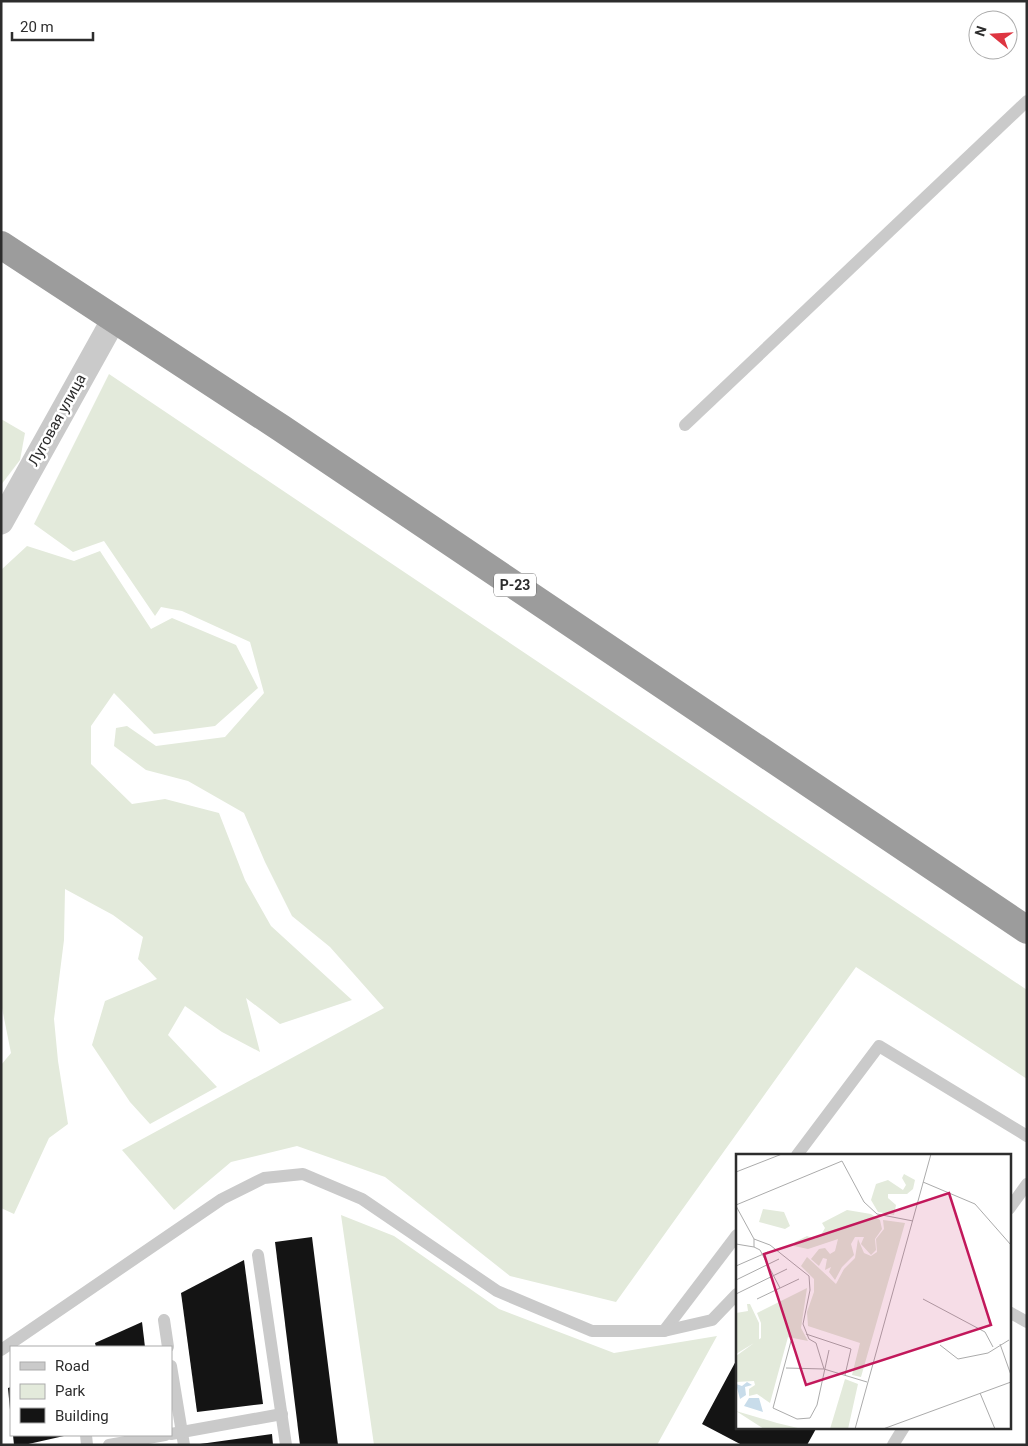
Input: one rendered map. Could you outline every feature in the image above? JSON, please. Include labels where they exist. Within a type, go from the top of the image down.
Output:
[{"type":"highway","name":"Р-23","points":[[1,245],[290,434],[1027,930]]},
{"type":"street","name":"Луговая улица","points":[[1,522],[114,319]]},
{"type":"lane","points":[[685,425],[1027,101]]},
{"type":"lane","points":[[798,1154],[879,1046],[1027,1136]]},
{"type":"lane","points":[[1,1350],[222,1199],[264,1178],[302,1174],[362,1200],[497,1291],[592,1331],[664,1331],[712,1320],[736,1295]]},
{"type":"lane","points":[[1010,1208],[1027,1184]]},
{"type":"lane","points":[[664,1331],[736,1236]]},
{"type":"lane","points":[[258,1255],[286,1445]]},
{"type":"lane","points":[[1010,1313],[1027,1322]]},
{"type":"lane","points":[[164,1320],[168,1346]]},
{"type":"lane","points":[[172,1375],[179,1437],[282,1414]]},
{"type":"lane","points":[[894,1445],[903,1428]]},
{"type":"lane","points":[[110,1445],[160,1436]]},
{"type":"green space","points":[[109,374],[1027,990],[1027,1079],[856,967],[616,1302],[510,1276],[385,1177],[297,1146],[231,1162],[174,1210],[122,1150],[384,1008],[330,947],[292,916],[265,862],[244,813],[188,781],[146,770],[114,746],[116,728],[127,726],[156,746],[225,737],[264,693],[250,642],[182,611],[161,607],[155,616],[104,541],[73,552],[34,524]]},
{"type":"green space","points":[[1,419],[25,433],[20,460],[1,485]]},
{"type":"green space","points":[[27,546],[74,561],[100,551],[151,629],[172,618],[236,645],[258,688],[215,726],[154,734],[114,693],[91,726],[91,764],[132,804],[165,799],[219,813],[245,880],[271,926],[352,1000],[280,1024],[246,998],[260,1052],[222,1032],[185,1006],[168,1035],[217,1087],[150,1124],[130,1102],[92,1045],[105,1001],[157,979],[138,959],[143,937],[113,915],[65,889],[64,940],[54,1019],[58,1061],[68,1124],[49,1138],[14,1214],[1,1208],[1,1065],[11,1053],[1,1003],[1,570]]},
{"type":"green space","points":[[341,1215],[394,1236],[499,1309],[614,1353],[717,1336],[657,1445],[374,1445]]},
{"type":"building","points":[[312,1237],[338,1445],[300,1445],[275,1242]]},
{"type":"building","points":[[244,1260],[263,1404],[197,1412],[181,1293]]},
{"type":"building","points":[[142,1322],[145,1346],[96,1346],[95,1343]]},
{"type":"building","points":[[736,1361],[736,1428],[816,1428],[807,1445],[742,1445],[702,1424]]},
{"type":"building","points":[[10,1387],[10,1410],[8,1388]]},
{"type":"building","points":[[272,1434],[273,1445],[200,1445],[200,1444]]},
{"type":"building","points":[[13,1436],[64,1436],[24,1445],[14,1445]]}]
